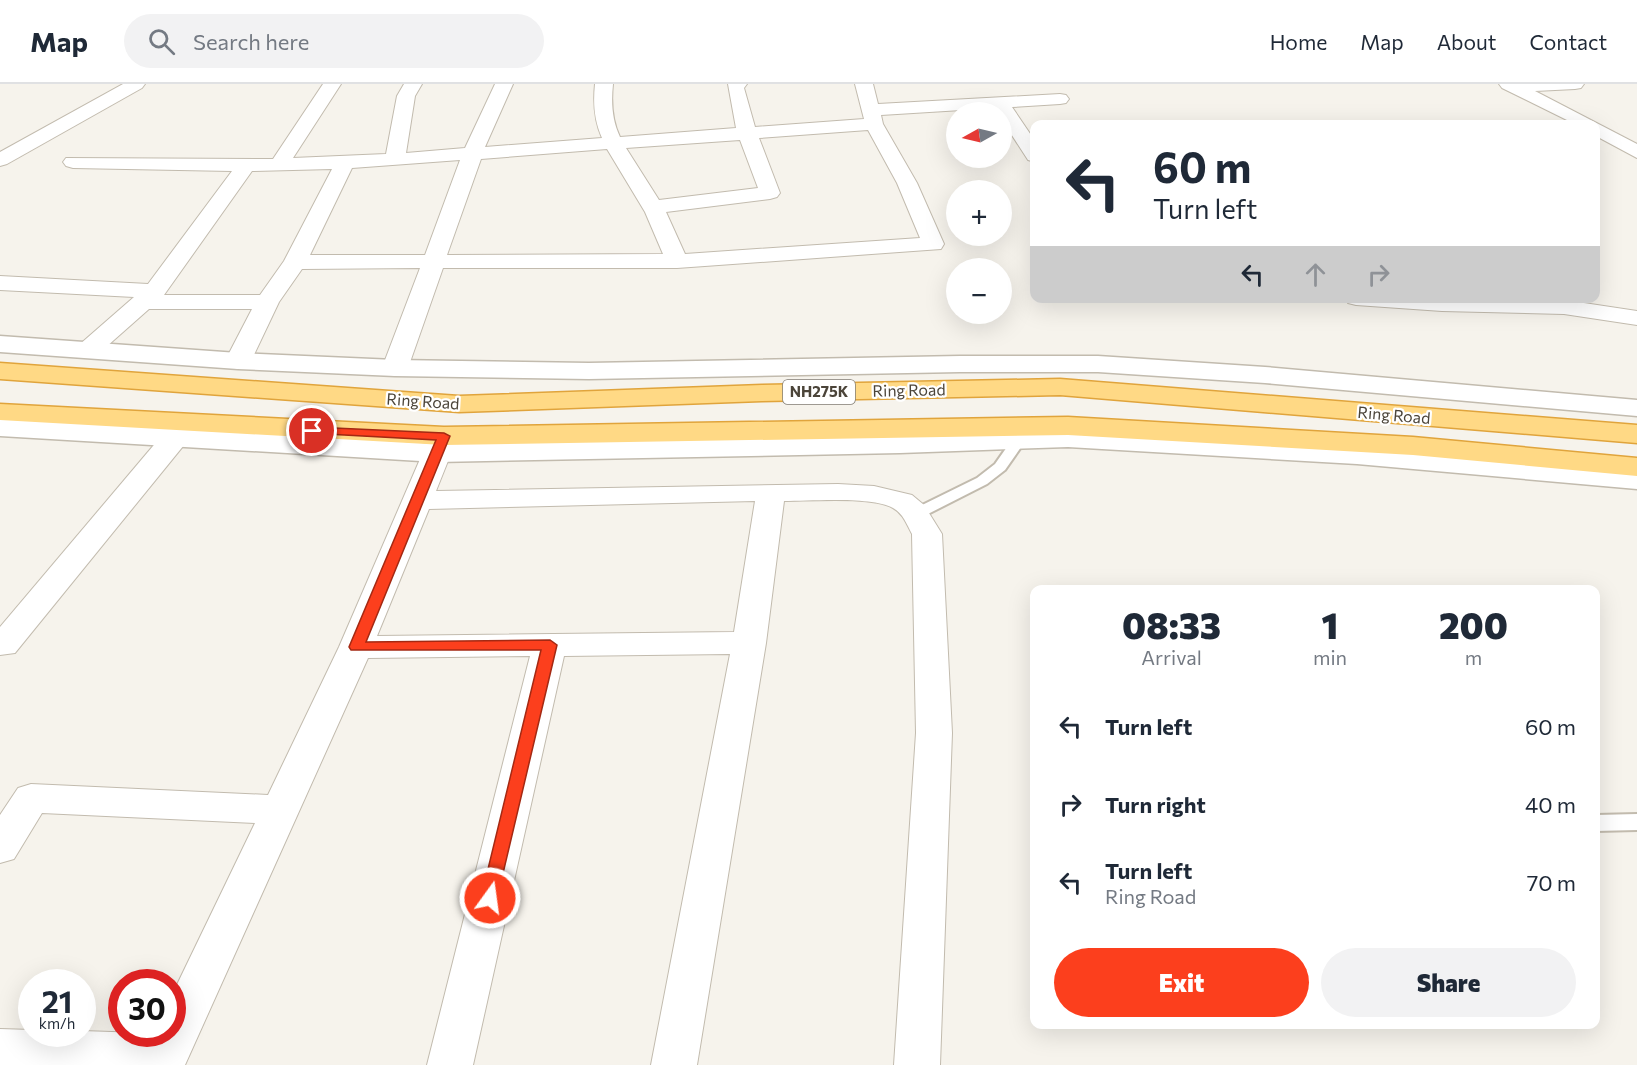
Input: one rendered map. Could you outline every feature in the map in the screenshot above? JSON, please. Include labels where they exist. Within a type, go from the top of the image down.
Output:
[{"type":"highway","name":"Ring Road","points":[[0,371],[459,404],[762,393],[1060,387],[1637,434]]},
{"type":"highway","name":"Ring Road","points":[[0,412],[217,426],[440,445],[1068,426],[1413,446],[1637,467]]},
{"type":"street","points":[[0,160],[136,84]]},
{"type":"street","points":[[279,164],[332,84]]},
{"type":"street","points":[[395,159],[406,96],[413,84]]},
{"type":"street","points":[[395,368],[473,153],[504,84]]},
{"type":"street","points":[[604,84],[601,100],[612,144],[653,207],[676,261]]},
{"type":"street","points":[[653,207],[770,193],[747,134],[735,86],[738,84]]},
{"type":"street","points":[[295,262],[676,261],[933,244],[907,183],[873,117],[864,84]]},
{"type":"street","points":[[1510,85],[1575,84]]},
{"type":"street","points":[[1510,85],[1580,120]]},
{"type":"street","points":[[1012,102],[1060,99]]},
{"type":"street","points":[[73,162],[246,165],[345,163],[747,134],[946,109]]},
{"type":"street","points":[[1012,121],[1030,148]]},
{"type":"street","points":[[1603,132],[1637,134]]},
{"type":"street","points":[[1603,132],[1637,152]]},
{"type":"street","points":[[238,361],[267,302],[295,262],[345,163]]},
{"type":"street","points":[[88,350],[150,296],[246,165]]},
{"type":"street","points":[[0,283],[150,296],[267,302]]},
{"type":"street","points":[[1428,303],[1564,307],[1637,318]]},
{"type":"street","points":[[0,344],[238,361],[395,368],[589,371],[949,364],[1098,364],[1265,375],[1637,408]]},
{"type":"street","points":[[0,427],[174,439],[440,445],[900,444],[1068,438],[1357,455],[1637,480]]},
{"type":"street","points":[[3,645],[174,439]]},
{"type":"street","points":[[0,1049],[164,1059],[356,647],[440,445]]},
{"type":"street","points":[[417,500],[771,492],[879,495],[904,502],[916,514],[927,534],[934,733],[916,1065]]},
{"type":"street","points":[[674,1065],[749,643],[771,492]]},
{"type":"street","points":[[356,647],[749,643]]},
{"type":"street","points":[[450,1065],[550,645]]},
{"type":"street","points":[[0,848],[31,798],[280,810]]},
{"type":"lane","points":[[916,514],[982,481],[1000,467],[1019,440]]},
{"type":"lane","points":[[1600,824],[1637,822]]},
{"type":"route","points":[[312,431],[444,436],[356,647],[550,645],[490,898]]}]
